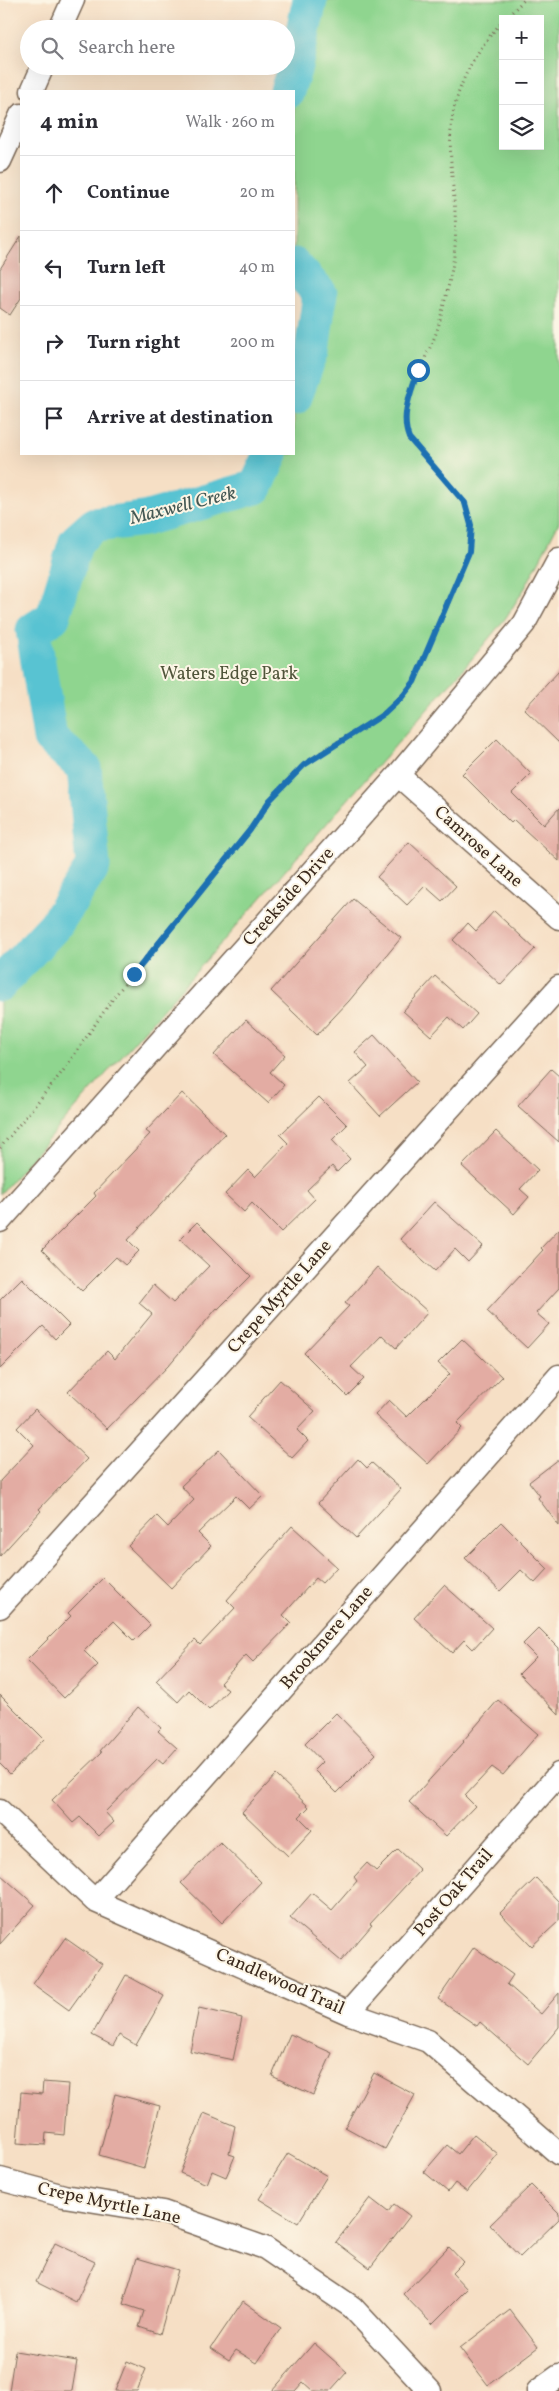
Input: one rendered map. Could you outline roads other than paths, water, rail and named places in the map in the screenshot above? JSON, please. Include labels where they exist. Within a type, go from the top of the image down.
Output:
[{"type":"street","points":[[64,20],[73,0]]},
{"type":"street","points":[[32,90],[39,75]]},
{"type":"street","points":[[0,162],[20,117]]},
{"type":"street","name":"Creekside Drive","points":[[0,1221],[398,775],[524,624],[559,559]]},
{"type":"street","name":"Camrose Lane","points":[[398,775],[559,918]]},
{"type":"street","name":"Crepe Myrtle Lane","points":[[0,1607],[559,987]]},
{"type":"street","name":"Brookmere Lane","points":[[95,1901],[559,1376]]},
{"type":"street","name":"Post Oak Trail","points":[[348,2013],[559,1774]]},
{"type":"street","name":"Candlewood Trail","points":[[0,1811],[95,1901],[348,2013],[428,2041],[559,2154]]},
{"type":"street","name":"Crepe Myrtle Lane","points":[[0,2179],[64,2196],[163,2212],[265,2248],[352,2307],[430,2391]]},
{"type":"street","points":[[538,2391],[559,2376]]},
{"type":"waterway","name":"Maxwell Creek","points":[[295,66],[310,0]]},
{"type":"waterway","name":"Maxwell Creek","points":[[287,90],[292,75]]},
{"type":"waterway","name":"Maxwell Creek","points":[[295,266],[320,294],[312,350],[295,395]]},
{"type":"waterway","name":"Maxwell Creek","points":[[0,984],[55,925],[93,866],[84,768],[50,738],[33,630],[53,617],[76,541],[94,525],[144,519],[256,487],[271,455]]},
{"type":"park label","name":"Waters Edge Park","points":[[229,674]]}]
